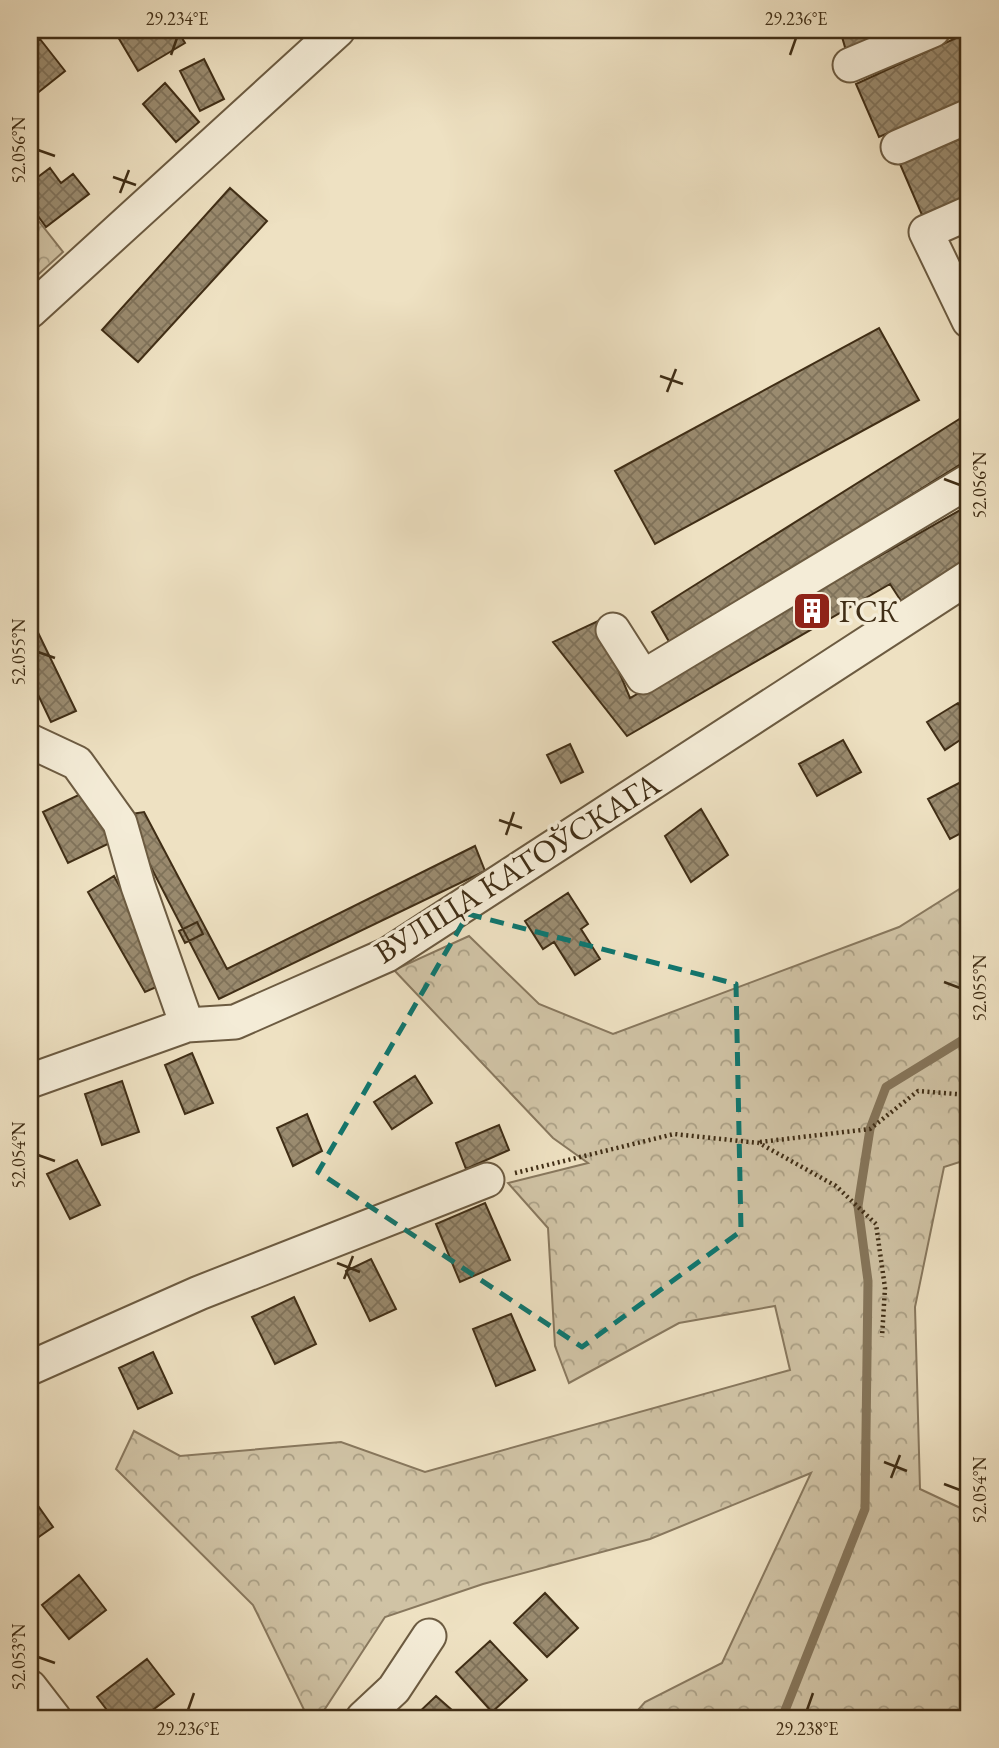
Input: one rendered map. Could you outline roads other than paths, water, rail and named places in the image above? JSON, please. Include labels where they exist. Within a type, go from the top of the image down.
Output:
[{"type":"street","points":[[30,310],[338,30]]},
{"type":"street","points":[[850,65],[933,30]]},
{"type":"street","points":[[898,146],[969,116]]},
{"type":"street","points":[[969,213],[926,232],[969,321]]},
{"type":"street","points":[[613,630],[643,677],[969,481]]},
{"type":"street","name":"ВУЛІЦА КАТОЎСКАГА","points":[[30,1081],[187,1025],[235,1022],[387,955],[969,577]]},
{"type":"street","points":[[30,741],[77,763],[120,823],[138,886],[187,1025]]},
{"type":"street","points":[[30,1368],[198,1293],[487,1180]]},
{"type":"street","points":[[363,1718],[394,1689],[429,1636]]},
{"type":"street","points":[[30,1687],[54,1718]]},
{"type":"waterway","points":[[782,1718],[865,1509],[868,1281],[858,1206],[870,1129],[886,1087],[969,1036]]},
{"type":"place","name":"ГСК","points":[[812,611]]}]
